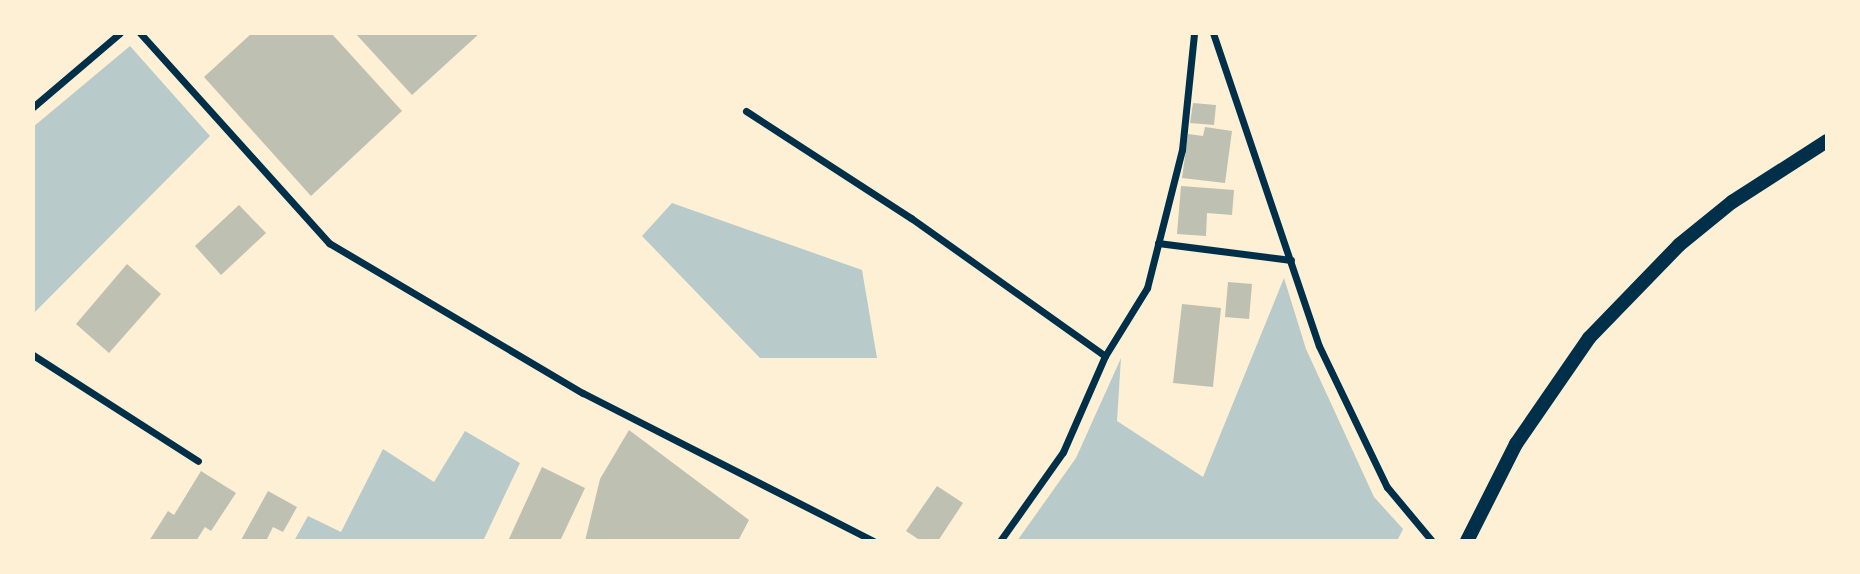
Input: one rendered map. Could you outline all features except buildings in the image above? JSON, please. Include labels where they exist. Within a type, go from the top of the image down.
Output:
[{"type":"main road","points":[[1468,541],[1490,490],[1516,444],[1589,338],[1690,237],[1732,202],[1827,141]]},
{"type":"street","points":[[33,107],[120,33]]},
{"type":"street","points":[[140,33],[329,243],[583,393],[874,541]]},
{"type":"street","points":[[1000,541],[1063,452],[1105,356],[1147,288],[1182,150],[1194,33]]},
{"type":"street","points":[[1213,33],[1319,346],[1387,487],[1432,541]]},
{"type":"street","points":[[746,111],[911,218],[1105,356]]},
{"type":"street","points":[[1158,243],[1291,260]]},
{"type":"street","points":[[33,355],[198,461]]},
{"type":"shaded area","points":[[130,46],[210,136],[33,314],[33,127]]},
{"type":"shaded area","points":[[672,203],[862,270],[877,358],[760,358],[642,236]]},
{"type":"shaded area","points":[[1284,278],[1306,349],[1374,497],[1403,529],[1397,541],[1017,541],[1076,458],[1121,358],[1117,421],[1203,477]]},
{"type":"shaded area","points":[[465,431],[520,463],[483,541],[294,541],[308,516],[341,532],[383,449],[434,482]]}]
